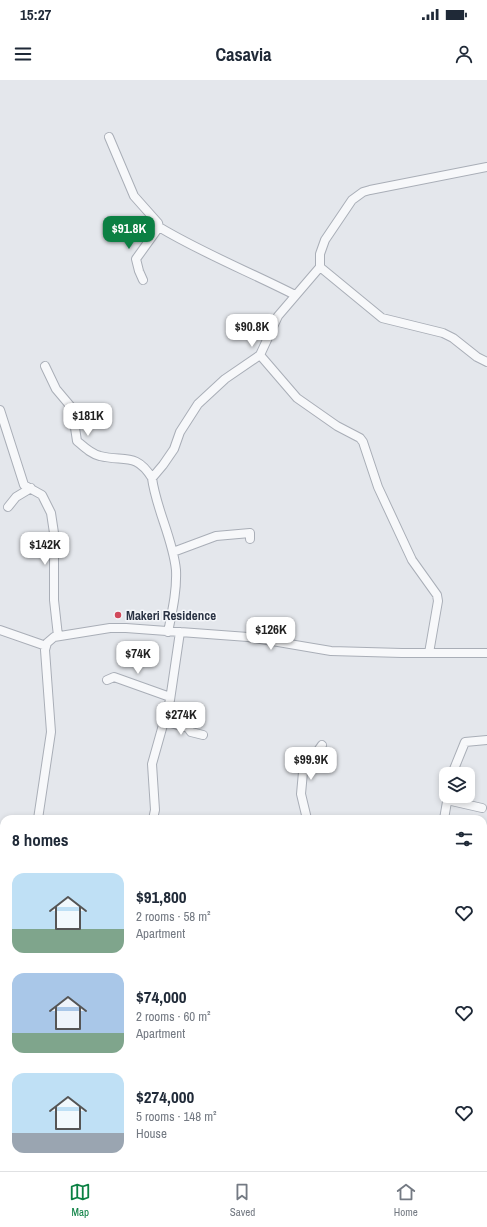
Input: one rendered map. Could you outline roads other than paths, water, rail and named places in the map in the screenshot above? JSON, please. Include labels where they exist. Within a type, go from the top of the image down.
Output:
[{"type":"street","points":[[109,137],[134,196],[158,222],[159,227],[191,246],[253,273],[296,295]]},
{"type":"street","points":[[152,478],[174,449],[180,432],[198,404],[225,379],[260,355],[278,316],[320,266],[320,254],[325,240],[356,196],[370,190],[487,167]]},
{"type":"street","points":[[143,280],[138,271],[136,259],[159,227]]},
{"type":"street","points":[[320,266],[382,318],[443,332],[477,357],[487,362]]},
{"type":"street","points":[[260,355],[297,398],[338,426],[360,438],[366,447],[378,487],[412,560],[437,595],[438,601],[429,653]]},
{"type":"street","points":[[45,366],[56,389],[72,408],[77,441],[88,450],[98,455],[132,459],[147,469],[152,478],[155,497],[172,552],[176,572],[174,602],[168,632]]},
{"type":"street","points":[[0,410],[17,458],[24,485],[42,495],[53,523],[54,600],[58,636]]},
{"type":"street","points":[[8,507],[16,497],[31,488]]},
{"type":"street","points":[[172,552],[216,536],[250,533],[250,540]]},
{"type":"street","points":[[39,815],[51,732],[45,650],[50,640],[58,636],[110,628],[248,637],[331,650],[487,653]]},
{"type":"street","points":[[0,630],[46,646]]},
{"type":"street","points":[[154,815],[155,810],[152,764],[170,697],[180,632]]},
{"type":"street","points":[[107,680],[114,677],[170,697]]},
{"type":"street","points":[[164,721],[188,728],[191,732],[203,735]]},
{"type":"street","points":[[455,767],[465,742],[487,740]]},
{"type":"street","points":[[305,815],[302,794],[303,772],[322,745]]},
{"type":"street","points":[[445,815],[447,803]]},
{"type":"street","points":[[465,803],[482,808]]},
{"type":"place","name":"Makeri Residence","points":[[118,615]]}]
